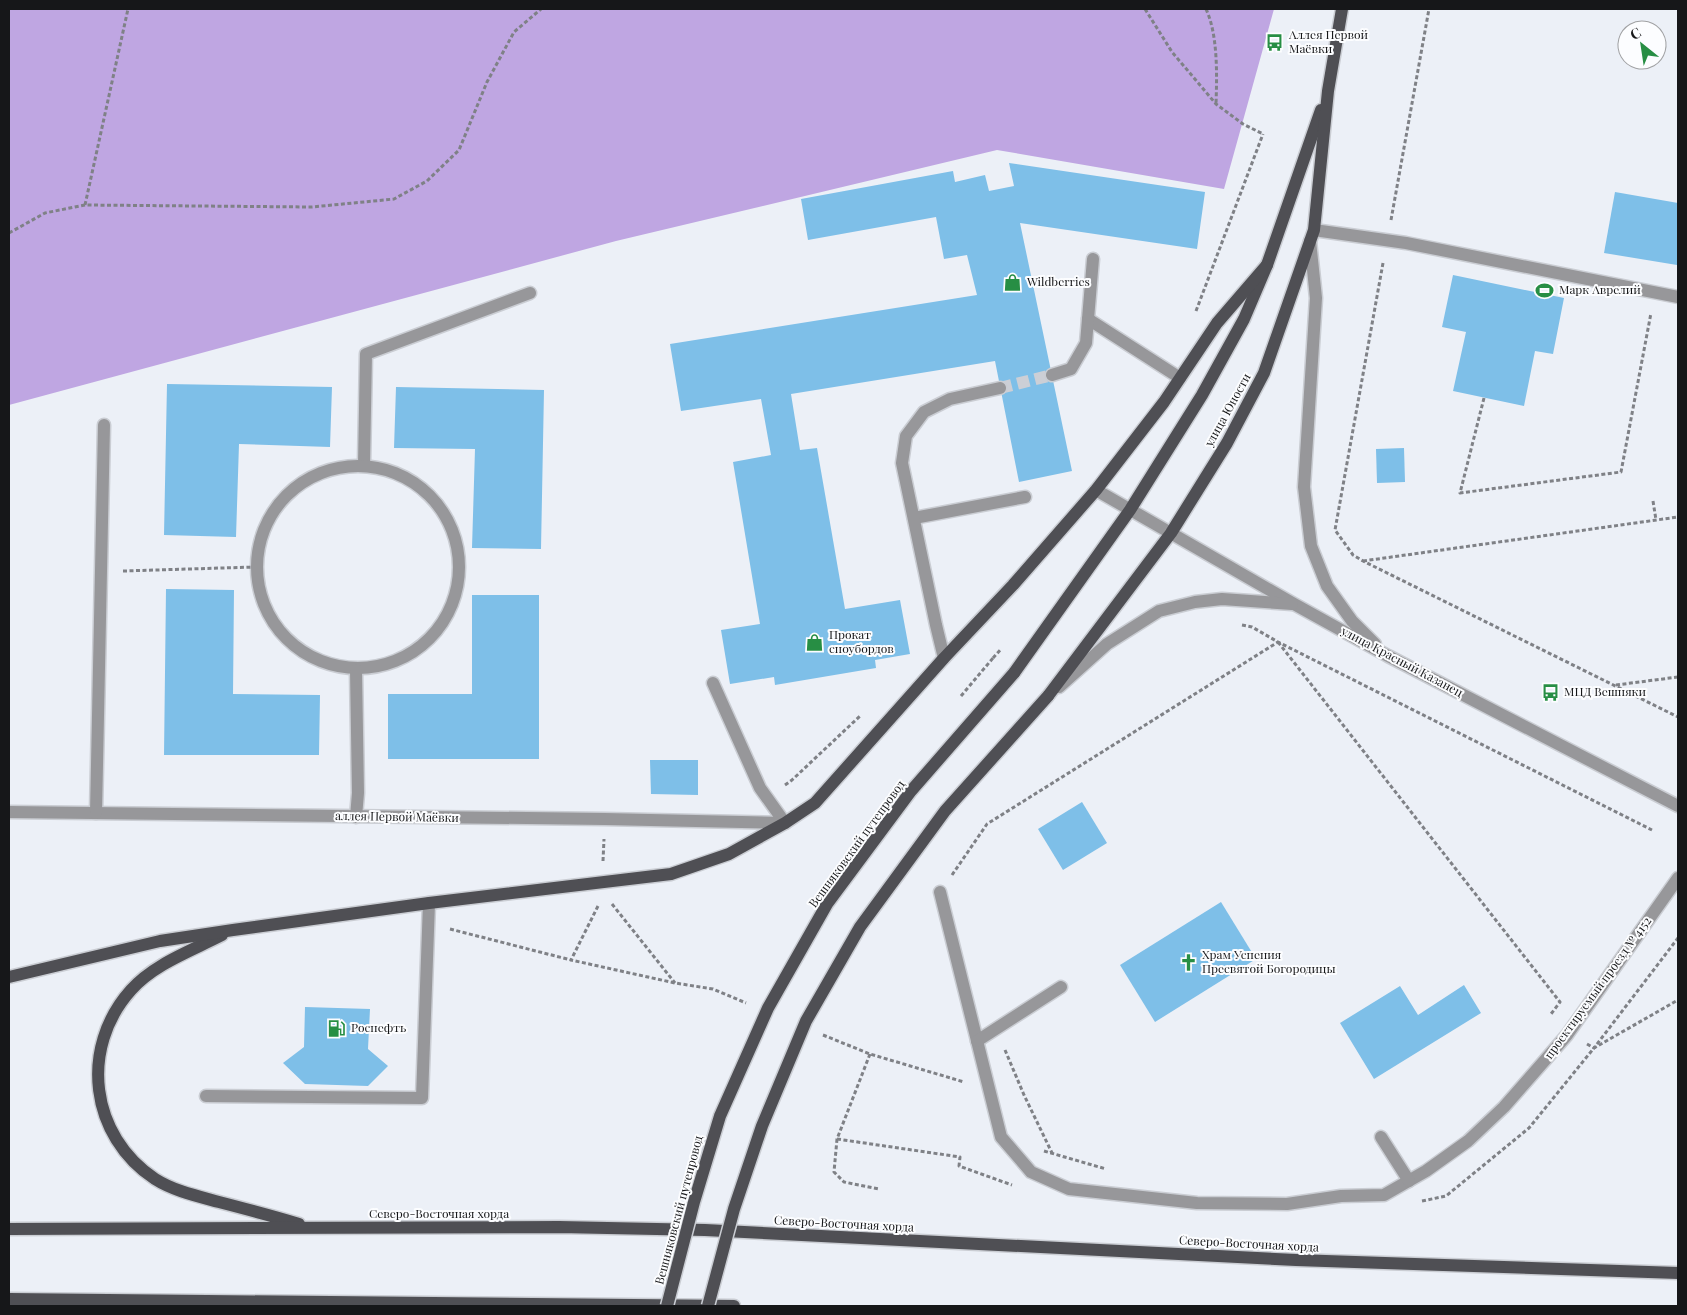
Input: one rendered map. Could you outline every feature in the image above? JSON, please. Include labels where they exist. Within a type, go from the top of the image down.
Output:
[{"type":"main road","name":"улица Юности","points":[[1048,696],[1171,533],[1227,443],[1264,373],[1312,236],[1328,91],[1342,9]]},
{"type":"main road","name":"улица Юности","points":[[1014,674],[1130,510],[1202,395],[1244,319],[1267,265],[1328,91]]},
{"type":"main road","points":[[9,977],[160,941],[232,930],[429,902],[603,888],[671,874],[729,854],[785,823],[815,803],[944,658],[1013,586],[1096,490],[1164,402],[1217,323],[1267,265]]},
{"type":"main road","name":"Вешняковский путепровод","points":[[667,1306],[694,1202],[720,1116],[768,1008],[828,904],[911,792],[1014,674]]},
{"type":"main road","points":[[708,1306],[734,1209],[762,1126],[806,1021],[860,927],[945,811],[1048,696]]},
{"type":"main road","points":[[232,930],[150,973],[132,989],[117,1009],[106,1030],[100,1054],[98,1078],[101,1102],[108,1125],[121,1146],[137,1165],[156,1179],[178,1190],[314,1228]]},
{"type":"main road","name":"Северо-Восточная хорда","points":[[9,1229],[559,1227],[705,1230],[1296,1260],[1678,1274]]},
{"type":"main road","points":[[9,1299],[734,1306]]},
{"type":"street","points":[[1388,656],[1352,621],[1327,586],[1311,546],[1304,487],[1316,298],[1312,236],[1416,245],[1678,297]]},
{"type":"street","points":[[1052,376],[1071,369],[1086,343],[1093,260]]},
{"type":"street","points":[[364,464],[366,354],[530,293]]},
{"type":"street","points":[[1088,319],[1180,378]]},
{"type":"street","points":[[944,658],[902,462],[906,436],[924,412],[950,399],[1000,388]]},
{"type":"street","points":[[96,813],[104,425]]},
{"type":"street","points":[[364,464],[408,476],[442,506],[460,548],[458,593],[437,634],[400,661],[356,670],[305,656],[268,618],[255,567],[263,526],[287,492],[323,470],[364,464]]},
{"type":"street","name":"улица Красный Казанец","points":[[1096,490],[1388,656],[1678,806]]},
{"type":"street","points":[[914,518],[1025,497]]},
{"type":"street","points":[[1048,696],[1107,644],[1159,611],[1195,602],[1222,600],[1294,604]]},
{"type":"street","points":[[356,670],[358,793],[356,817]]},
{"type":"street","points":[[713,683],[760,788],[785,823]]},
{"type":"street","name":"аллея Первой Маёвки","points":[[9,812],[785,823]]},
{"type":"street","name":"проектируемый проезд № 4152","points":[[989,1090],[1001,1137],[1031,1172],[1069,1189],[1197,1204],[1287,1204],[1341,1196],[1384,1195],[1426,1171],[1468,1141],[1504,1107],[1567,1035],[1678,878]]},
{"type":"street","points":[[940,892],[989,1090]]},
{"type":"street","points":[[206,1096],[422,1098],[429,902]]},
{"type":"street","points":[[977,1041],[1062,987]]},
{"type":"street","points":[[1381,1137],[1409,1181]]},
{"type":"path","points":[[85,204],[128,9]]},
{"type":"path","points":[[9,233],[45,212],[85,204],[312,207],[394,199],[427,181],[458,150],[487,82],[514,32],[541,9]]},
{"type":"path","points":[[1145,9],[1172,52],[1216,104],[1243,124],[1263,134],[1194,315]]},
{"type":"path","points":[[1206,9],[1212,21],[1217,77],[1216,104]]},
{"type":"path","points":[[1429,9],[1335,530],[1353,555],[1363,561],[1678,717]]},
{"type":"path","points":[[1484,398],[1460,493],[1621,472],[1655,293]]},
{"type":"path","points":[[1653,501],[1656,520]]},
{"type":"path","points":[[1363,561],[1678,517]]},
{"type":"path","points":[[101,572],[255,567]]},
{"type":"path","points":[[1235,623],[1252,627],[1278,642],[1652,830]]},
{"type":"path","points":[[940,892],[988,824],[1278,642]]},
{"type":"path","points":[[1278,642],[1560,1002],[1549,1018]]},
{"type":"path","points":[[1615,685],[1678,677]]},
{"type":"path","points":[[766,797],[792,780],[861,715]]},
{"type":"path","points":[[571,960],[603,888],[605,819]]},
{"type":"path","points":[[603,888],[675,983]]},
{"type":"path","points":[[429,924],[571,960],[712,990]]},
{"type":"path","points":[[1594,1048],[1678,938]]},
{"type":"path","points":[[996,1028],[1024,1095],[1052,1154],[1115,1171]]},
{"type":"path","points":[[820,1038],[824,1030]]},
{"type":"path","points":[[879,1189],[844,1182],[834,1172],[837,1139],[870,1054],[989,1090]]},
{"type":"path","points":[[837,1139],[960,1157],[959,1166],[1015,1186]]},
{"type":"shaded area","points":[[9,9],[1274,9],[1224,189],[997,150],[616,241],[9,405]]},
{"type":"building","points":[[1009,163],[1205,192],[1197,249],[1020,223],[1072,471],[1019,482],[995,361],[791,394],[800,450],[817,448],[845,609],[900,600],[910,654],[875,660],[876,668],[775,685],[774,677],[730,684],[721,630],[760,624],[733,462],[771,455],[761,399],[681,411],[670,344],[977,295],[967,255],[944,259],[936,217],[808,240],[801,199],[953,171],[955,182],[985,175],[989,191],[1014,186]]},
{"type":"building","points":[[1615,192],[1678,203],[1677,265],[1604,253]]},
{"type":"building","points":[[1453,275],[1564,298],[1553,354],[1535,351],[1524,406],[1453,391],[1466,332],[1442,327]]},
{"type":"building","points":[[167,384],[332,387],[330,447],[239,444],[236,537],[164,535]]},
{"type":"building","points":[[396,387],[544,390],[541,549],[472,548],[475,449],[394,448]]},
{"type":"building","points":[[1404,448],[1405,482],[1377,483],[1376,449]]},
{"type":"building","points":[[166,589],[234,590],[233,694],[320,695],[319,755],[164,755]]},
{"type":"building","points":[[472,595],[539,595],[539,759],[388,759],[388,694],[472,694]]},
{"type":"building","points":[[650,760],[698,760],[698,795],[651,794]]},
{"type":"building","points":[[1082,802],[1107,843],[1063,870],[1038,829]]},
{"type":"building","name":"Храм Успения Пресвятой Богородицы","points":[[1221,902],[1256,959],[1155,1022],[1120,965]]},
{"type":"building","points":[[1464,985],[1481,1013],[1374,1079],[1340,1023],[1400,986],[1418,1015]]},
{"type":"building","name":"Роснефть","points":[[305,1007],[370,1009],[368,1049],[388,1066],[368,1086],[305,1084],[283,1063],[304,1047]]},
{"type":"tunnel","points":[[1000,388],[1052,375]]},
{"type":"place","name":"Аллея Первой Маёвки","points":[[1275,42]]},
{"type":"place","name":"Wildberries","points":[[1013,282]]},
{"type":"place","name":"Марк Аврелий","points":[[1545,290]]},
{"type":"place","name":"Прокат сноубордов","points":[[815,642]]},
{"type":"place","name":"МЦД Вешняки","points":[[1550,692]]},
{"type":"place","name":"Храм Успения Пресвятой Богородицы","points":[[1188,962]]},
{"type":"place","name":"Роснефть","points":[[337,1028]]}]
